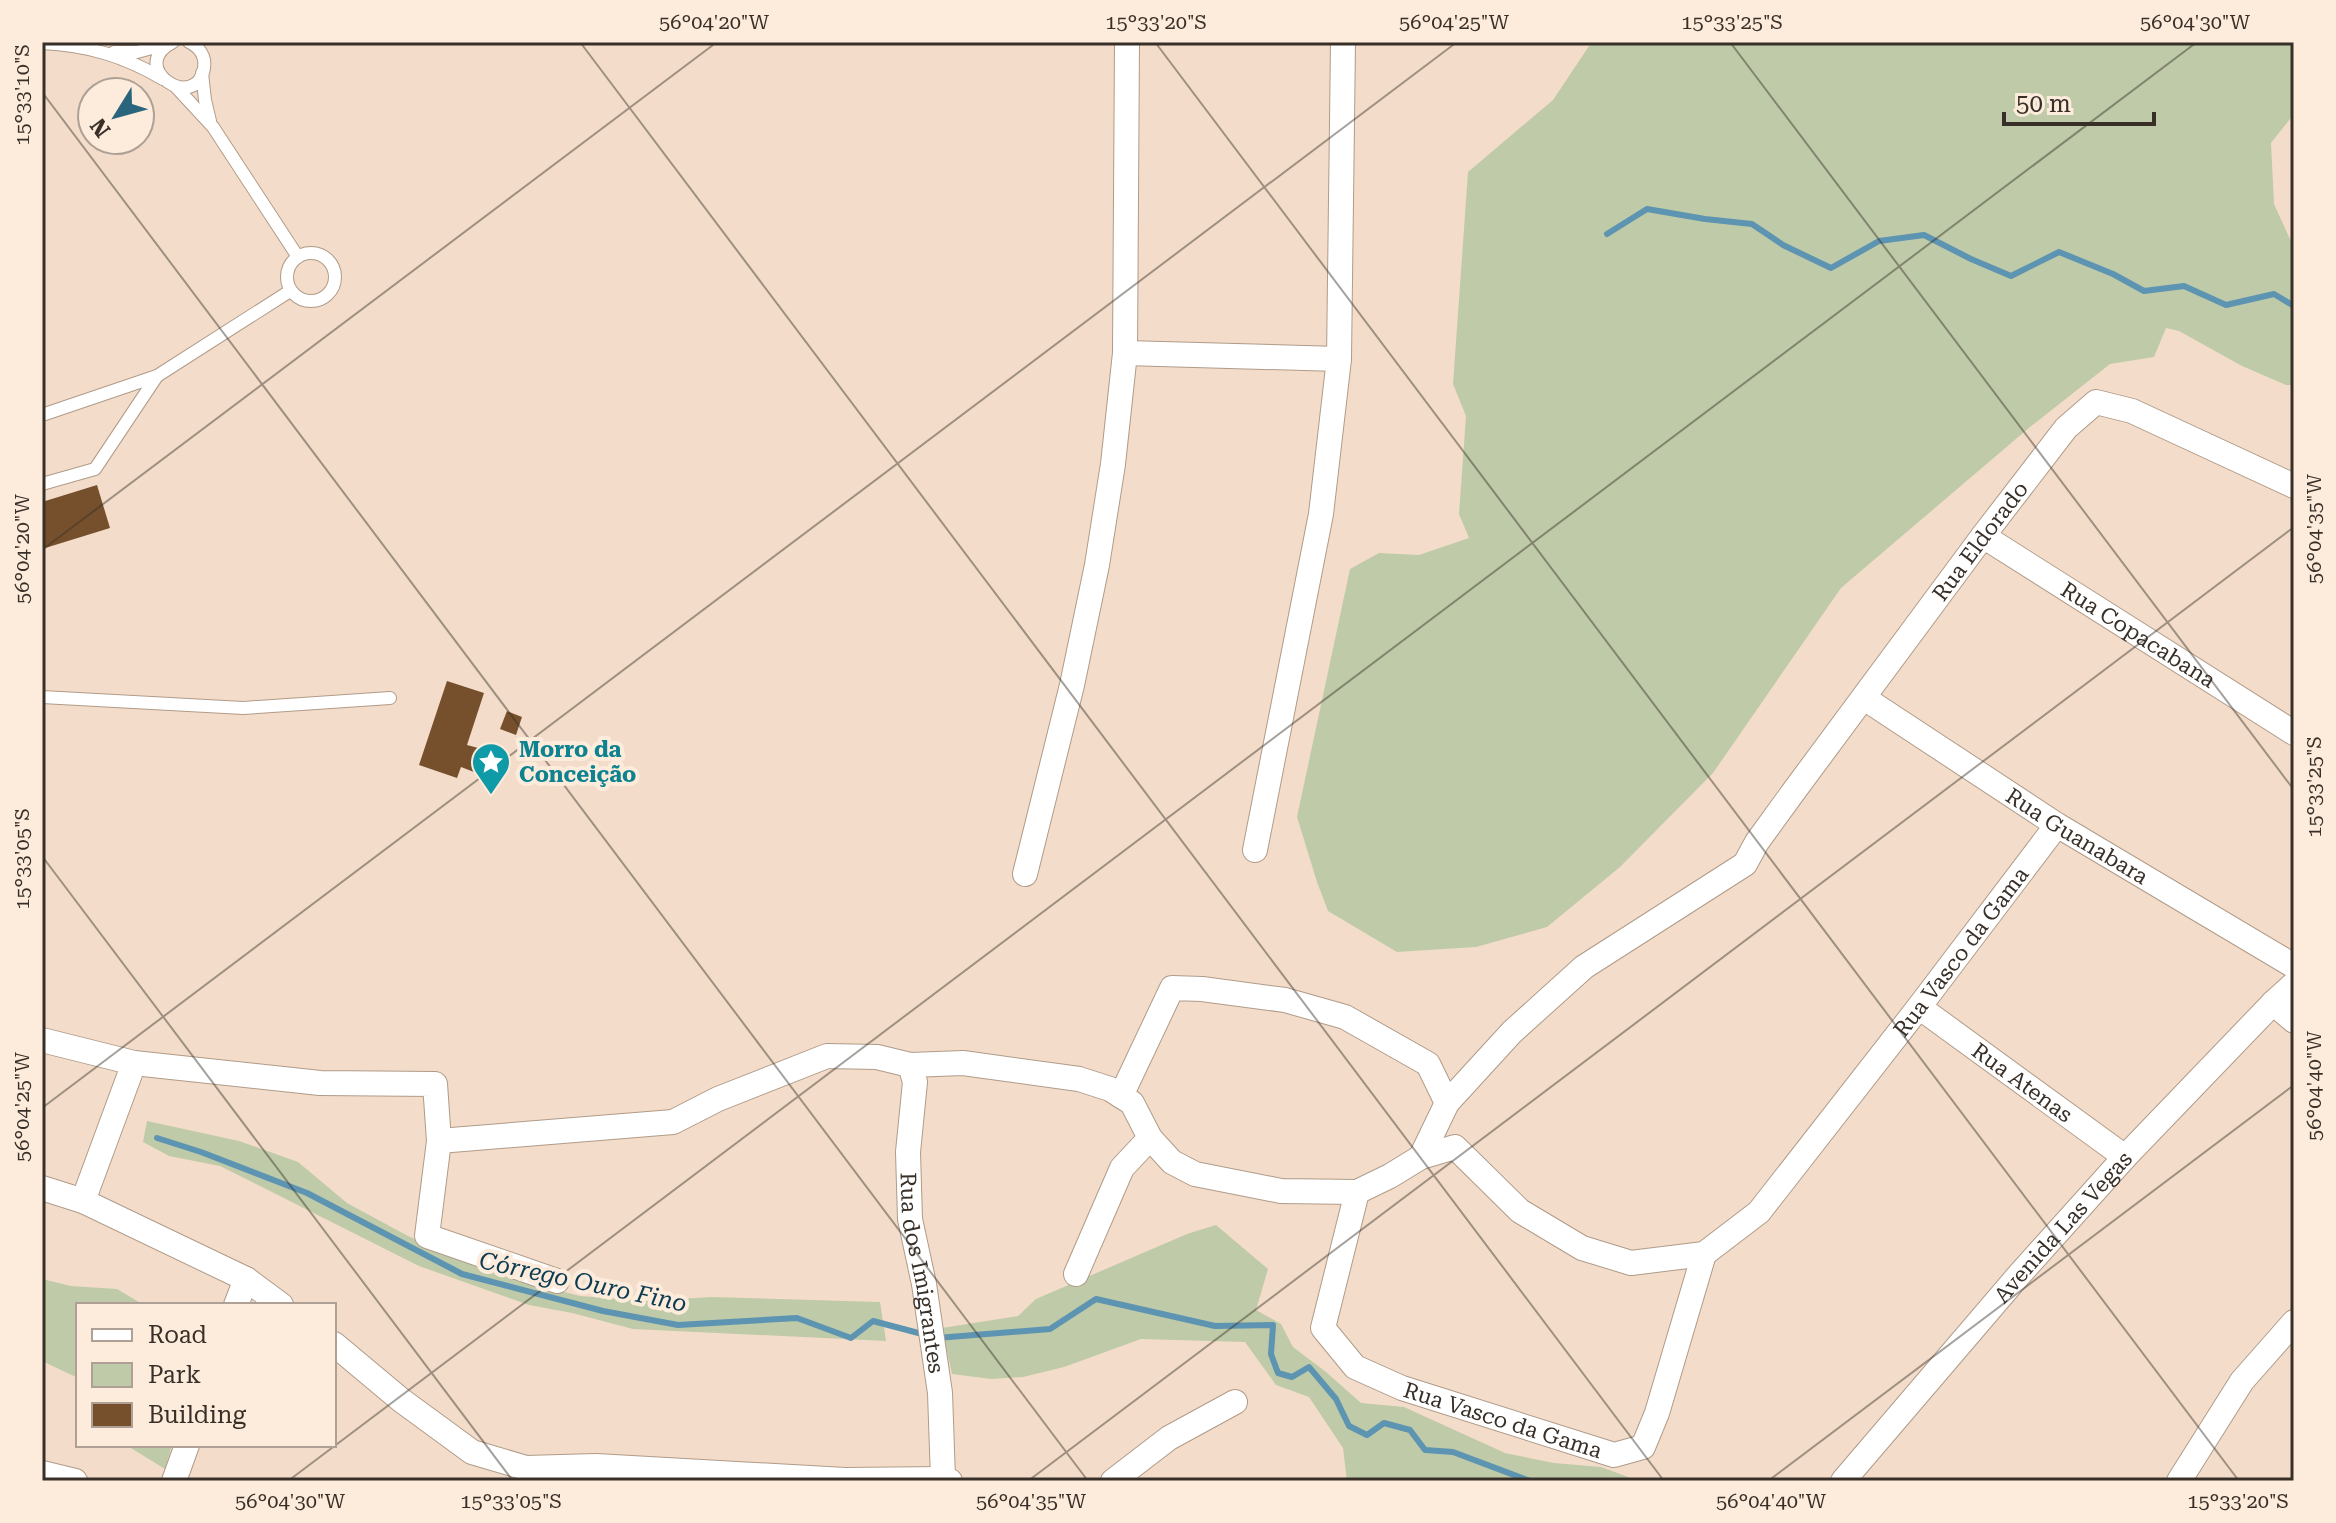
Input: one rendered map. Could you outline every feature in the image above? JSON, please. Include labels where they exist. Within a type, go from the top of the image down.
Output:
[{"type":"street","points":[[1025,874],[1072,685],[1097,565],[1113,464],[1125,353],[1127,42]]},
{"type":"street","points":[[1255,850],[1321,514],[1339,359],[1343,42]]},
{"type":"street","points":[[1125,353],[1339,359]]},
{"type":"street","name":"Rua Eldorado","points":[[1447,1103],[1512,1032],[1584,967],[1745,864],[1757,842],[1983,536],[2066,428],[2096,402],[2132,411],[2294,486]]},
{"type":"street","name":"Rua Copacabana","points":[[1983,536],[2294,733]]},
{"type":"street","name":"Rua Guanabara","points":[[1864,698],[2057,825],[2294,966]]},
{"type":"street","name":"Rua Vasco da Gama","points":[[1357,1192],[1323,1328],[1355,1367],[1402,1388],[1614,1455],[1643,1447],[1657,1413],[1704,1254],[1759,1212],[2057,825]]},
{"type":"street","name":"Avenida Las Vegas","points":[[1843,1481],[2019,1275],[2125,1157],[2294,984]]},
{"type":"street","points":[[1121,1096],[1172,988],[1285,1000],[1345,1017],[1428,1064],[1447,1103],[1421,1157]]},
{"type":"street","points":[[2273,1003],[2294,1021]]},
{"type":"street","name":"Rua Atenas","points":[[1919,1007],[2125,1157]]},
{"type":"street","points":[[42,1040],[134,1063],[320,1083],[435,1084],[439,1141],[427,1236],[557,1281]]},
{"type":"street","points":[[439,1141],[673,1122],[718,1099],[827,1056],[877,1057],[910,1065],[963,1063],[1079,1079],[1110,1089],[1132,1103],[1150,1138],[1172,1162],[1195,1174],[1281,1191],[1357,1192],[1421,1157],[1455,1147],[1520,1211],[1582,1248],[1631,1263],[1704,1254]]},
{"type":"street","points":[[83,1201],[134,1063]]},
{"type":"street","name":"Rua dos Imigrantes","points":[[910,1065],[915,1082],[908,1152],[910,1219],[934,1350],[947,1480]]},
{"type":"street","points":[[1076,1274],[1122,1168],[1150,1138]]},
{"type":"street","points":[[42,1188],[83,1201],[246,1279],[278,1303]]},
{"type":"street","points":[[237,1303],[246,1279]]},
{"type":"street","points":[[2179,1481],[2242,1381],[2294,1322]]},
{"type":"street","points":[[336,1346],[401,1400],[472,1452],[526,1468],[596,1466],[845,1480],[947,1480]]},
{"type":"street","points":[[1113,1481],[1169,1438],[1235,1402]]},
{"type":"street","points":[[174,1481],[186,1447]]},
{"type":"street","points":[[42,1473],[75,1481]]},
{"type":"lane","points":[[42,43],[137,52],[172,42]]},
{"type":"lane","points":[[163,79],[157,66],[158,58],[172,42]]},
{"type":"lane","points":[[189,42],[203,58]]},
{"type":"lane","points":[[203,42],[205,100],[213,127]]},
{"type":"lane","points":[[103,51],[128,60],[176,87],[213,127],[298,257]]},
{"type":"lane","points":[[176,87],[189,86],[202,73]]},
{"type":"lane","points":[[320,254],[334,269],[336,279],[326,297],[307,302],[290,291],[287,271],[298,257],[320,254]]},
{"type":"lane","points":[[42,415],[157,376],[290,291]]},
{"type":"lane","points":[[42,484],[95,469],[157,376]]},
{"type":"lane","points":[[42,697],[243,708],[390,698]]},
{"type":"green space","points":[[2294,42],[2294,114],[2271,143],[2274,204],[2294,248],[2294,385],[2286,385],[2242,366],[2179,331],[2166,328],[2154,357],[2110,364],[2030,427],[1841,588],[1713,773],[1620,867],[1547,927],[1476,947],[1397,952],[1328,911],[1297,817],[1350,569],[1379,553],[1419,555],[1469,538],[1459,514],[1466,416],[1453,384],[1468,172],[1553,100],[1591,43]]},
{"type":"green space","points":[[147,1121],[239,1141],[298,1162],[347,1203],[408,1236],[492,1273],[580,1296],[649,1301],[711,1297],[880,1302],[886,1341],[633,1329],[529,1305],[419,1266],[220,1166],[169,1156],[143,1142]]},
{"type":"green space","points":[[1216,1225],[1268,1269],[1256,1310],[1281,1324],[1293,1347],[1361,1403],[1404,1407],[1505,1453],[1554,1463],[1601,1467],[1639,1481],[1347,1481],[1343,1448],[1309,1397],[1276,1385],[1245,1342],[1141,1339],[1064,1367],[1023,1377],[991,1379],[952,1374],[942,1328],[1018,1316],[1036,1299],[1187,1234]]},
{"type":"green space","points":[[42,1279],[71,1286],[117,1289],[141,1303],[76,1303],[76,1377],[42,1361]]},
{"type":"green space","points":[[129,1447],[171,1447],[165,1469]]},
{"type":"building","points":[[97,485],[110,528],[42,549],[42,502]]},
{"type":"building","points":[[447,681],[484,693],[467,745],[482,749],[474,772],[461,767],[457,778],[419,765]]},
{"type":"building","points":[[507,711],[522,717],[516,735],[500,729]]},
{"type":"waterway","points":[[1607,234],[1647,209],[1752,224],[1783,245],[1831,268],[1879,241],[1924,235],[2011,276],[2059,252],[2113,274],[2144,291],[2184,286],[2226,305],[2274,294],[2294,306]]},
{"type":"waterway","name":"Córrego Ouro Fino","points":[[157,1138],[307,1193],[462,1274],[603,1311],[678,1325],[797,1318],[851,1338],[873,1321],[926,1335]]},
{"type":"waterway","name":"Córrego Ouro Fino","points":[[937,1338],[1050,1329],[1096,1299],[1215,1326],[1273,1325],[1271,1354],[1278,1373],[1292,1377],[1309,1367],[1336,1399],[1349,1426],[1367,1435],[1384,1423],[1410,1430],[1425,1450],[1453,1452],[1530,1481]]},
{"type":"place","name":"Morro da Conceição","points":[[491,796]]}]
